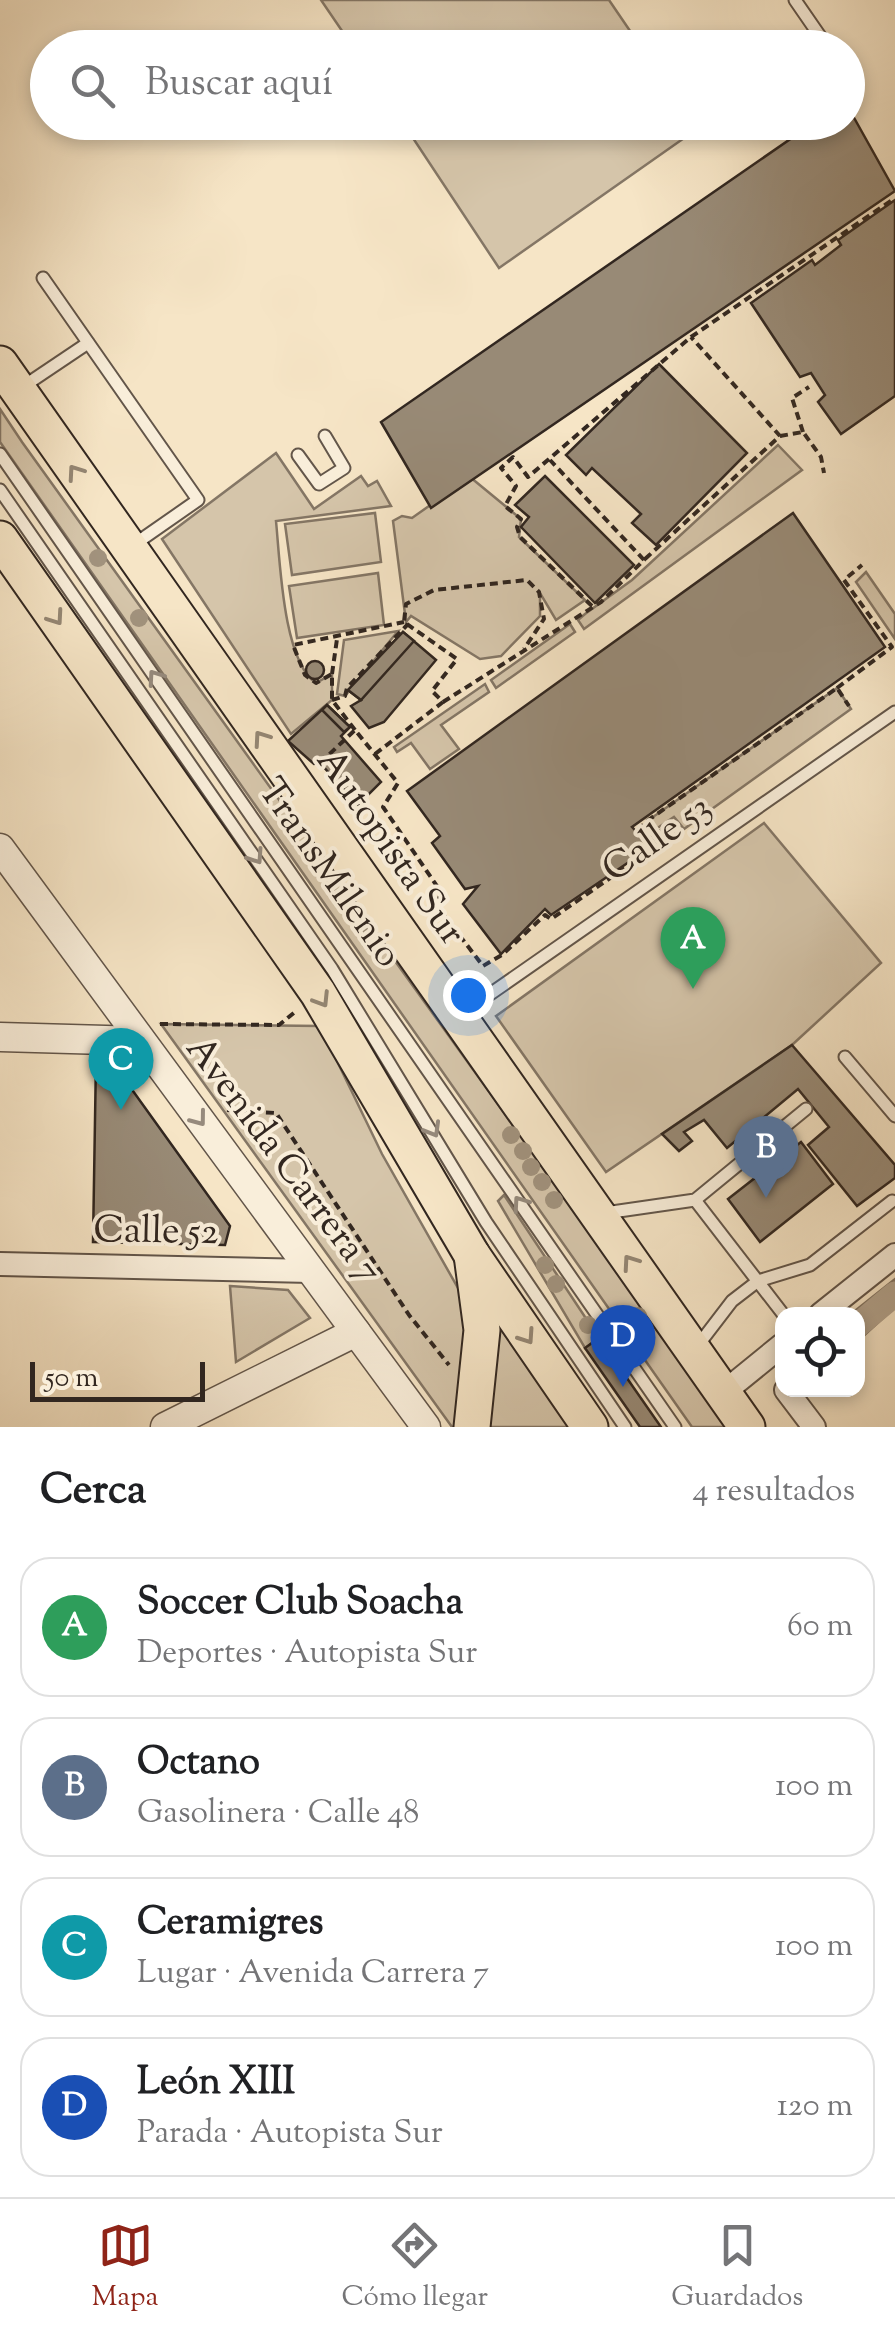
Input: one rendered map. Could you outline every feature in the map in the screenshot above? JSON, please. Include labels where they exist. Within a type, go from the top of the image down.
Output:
[{"type":"main road","name":"Autopista Sur","points":[[9,377],[747,1427]]},
{"type":"main road","points":[[0,538],[318,993],[472,1255],[590,1427]]},
{"type":"main road","points":[[472,1255],[482,1330],[472,1427]]},
{"type":"street","name":"Avenida Carrera 7","points":[[0,848],[143,1032],[426,1427]]},
{"type":"street","points":[[0,1037],[143,1032]]},
{"type":"street","points":[[830,1307],[895,1255]]},
{"type":"street","name":"Calle 52","points":[[0,1264],[311,1271]]},
{"type":"street","points":[[165,1427],[356,1332]]},
{"type":"street","points":[[723,1393],[774,1352]]},
{"type":"street","points":[[792,1397],[814,1427]]},
{"type":"lane","points":[[795,0],[816,30]]},
{"type":"lane","points":[[43,278],[198,500],[128,548]]},
{"type":"lane","points":[[9,377],[88,344]]},
{"type":"lane","points":[[298,456],[318,484],[344,468],[325,436]]},
{"type":"lane","name":"TransMilenio","points":[[0,454],[676,1427]]},
{"type":"lane","name":"TransMilenio","points":[[0,490],[332,969],[486,1222],[625,1427]]},
{"type":"lane","name":"Calle 53","points":[[456,1018],[895,712]]},
{"type":"lane","points":[[789,786],[798,798]]},
{"type":"lane","points":[[846,1058],[895,1116]]},
{"type":"lane","points":[[596,1214],[695,1200],[806,1109]]},
{"type":"lane","points":[[695,1200],[778,1307]]},
{"type":"lane","points":[[694,1352],[732,1302],[758,1281],[810,1265],[892,1201]]},
{"type":"path","points":[[592,606],[520,537],[517,527],[521,519],[505,506],[516,486],[500,468],[513,456],[528,477],[690,337],[895,198]]},
{"type":"path","points":[[690,337],[780,436]]},
{"type":"path","points":[[810,387],[792,398],[803,432],[821,457],[824,473]]},
{"type":"path","points":[[375,754],[443,702],[592,606],[780,436],[803,432]]},
{"type":"path","points":[[549,459],[644,560]]},
{"type":"path","points":[[337,637],[332,700],[398,783],[384,808],[441,892],[437,906],[484,966],[502,955],[545,915],[551,919],[655,847],[640,827],[646,821],[892,646],[844,580],[862,566]]},
{"type":"path","points":[[332,700],[345,696],[347,688],[406,623],[406,604],[434,590],[527,580],[538,592],[544,619],[524,649]]},
{"type":"path","points":[[332,674],[316,683],[304,675],[293,645],[406,623],[457,659],[432,691],[443,702]]},
{"type":"path","points":[[838,688],[849,706]]},
{"type":"path","points":[[320,763],[356,730]]},
{"type":"path","points":[[143,1032],[279,1025],[318,993]]},
{"type":"path","points":[[224,1110],[276,1113],[409,1314],[455,1373]]},
{"type":"shaded area","points":[[321,0],[609,0],[629,30],[341,30]]},
{"type":"shaded area","points":[[414,140],[681,140],[499,268]]},
{"type":"shaded area","points":[[0,409],[730,1427],[692,1427],[0,442]]},
{"type":"shaded area","points":[[778,445],[802,470],[584,629],[578,620],[632,580]]},
{"type":"shaded area","points":[[276,453],[314,509],[361,476],[368,486],[377,481],[391,506],[276,521],[285,609],[296,654],[316,683],[332,674],[332,700],[291,734],[162,539]]},
{"type":"shaded area","points":[[470,477],[521,519],[519,537],[585,600],[556,620],[540,593],[540,616],[501,656],[480,659],[411,616],[406,622],[393,521],[402,516],[412,518]]},
{"type":"shaded area","points":[[375,513],[381,562],[292,575],[285,524]]},
{"type":"shaded area","points":[[866,572],[895,614],[895,639],[856,582]]},
{"type":"shaded area","points":[[378,573],[384,625],[297,638],[289,586]]},
{"type":"shaded area","points":[[570,624],[575,632],[496,688],[491,680]]},
{"type":"shaded area","points":[[398,631],[345,696],[337,694],[344,640]]},
{"type":"shaded area","points":[[485,684],[489,692],[441,725],[459,749],[430,769],[411,743],[397,752],[394,747]]},
{"type":"shaded area","points":[[837,688],[851,709],[684,829],[674,817],[656,829],[650,819]]},
{"type":"shaded area","points":[[764,823],[881,963],[792,1045],[606,1172],[496,1016]]},
{"type":"shaded area","points":[[161,1024],[320,1026],[382,1154],[471,1311],[464,1427],[452,1427]]},
{"type":"shaded area","points":[[504,1195],[599,1338],[585,1348],[498,1201]]},
{"type":"shaded area","points":[[895,1279],[895,1307],[865,1335],[865,1307],[860,1307]]},
{"type":"shaded area","points":[[230,1286],[288,1290],[310,1318],[236,1362]]},
{"type":"shaded area","points":[[496,1322],[570,1427],[484,1427]]},
{"type":"building","points":[[865,137],[895,191],[431,508],[381,422],[789,140]]},
{"type":"building","points":[[895,200],[895,396],[841,434],[818,402],[825,395],[811,373],[800,377],[751,303],[812,260],[815,265],[841,245],[838,240]]},
{"type":"building","points":[[659,364],[747,453],[656,545],[632,523],[641,514],[592,468],[586,475],[566,455]]},
{"type":"building","points":[[545,476],[634,565],[595,603],[521,527],[529,517],[515,505]]},
{"type":"building","points":[[793,513],[885,647],[632,827],[651,847],[551,915],[545,909],[501,954],[463,904],[478,886],[465,889],[432,843],[440,836],[407,791]]},
{"type":"building","points":[[403,632],[436,660],[384,722],[369,728],[351,706],[361,700],[348,690]]},
{"type":"building","points":[[403,632],[414,641],[361,700],[348,690]]},
{"type":"building","points":[[315,661],[324,670],[315,679],[306,670]]},
{"type":"building","points":[[327,705],[350,727],[341,736],[381,782],[358,805],[320,763],[314,764],[288,741]]},
{"type":"building","points":[[327,705],[350,727],[344,732],[322,710]]},
{"type":"building","points":[[672,822],[679,831],[659,845],[652,836]]},
{"type":"building","points":[[792,1045],[895,1165],[895,1178],[857,1206],[808,1145],[829,1127],[798,1089],[727,1148],[704,1120],[684,1132],[692,1141],[679,1151],[662,1134]]},
{"type":"building","points":[[96,1059],[110,1059],[230,1226],[225,1245],[93,1242]]},
{"type":"building","points":[[801,1142],[833,1184],[760,1242],[728,1199]]},
{"type":"building","points":[[599,1338],[661,1427],[640,1427],[585,1348]]},
{"type":"waterway","points":[[865,1319],[895,1294]]},
{"type":"place","name":"Soccer Club Soacha","points":[[693,989]]},
{"type":"place","name":"Ceramigres","points":[[121,1110]]},
{"type":"place","name":"Octano","points":[[766,1198]]},
{"type":"place","name":"León XIII","points":[[623,1387]]}]
